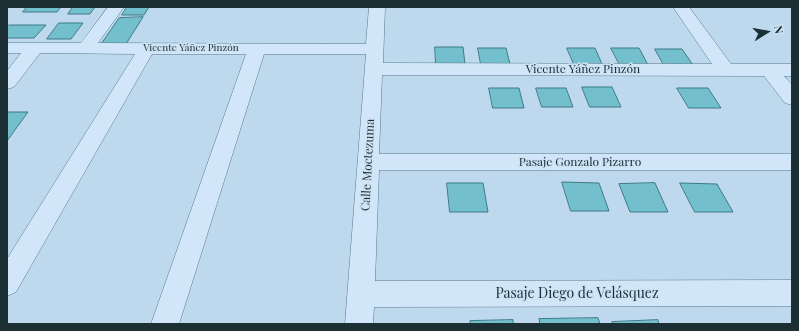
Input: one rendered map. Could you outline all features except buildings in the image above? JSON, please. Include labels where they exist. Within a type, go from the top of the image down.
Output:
[{"type":"street","points":[[86,48],[116,7]]},
{"type":"street","name":"Calle Moctezuma","points":[[359,324],[377,7]]},
{"type":"street","points":[[681,7],[725,69]]},
{"type":"street","name":"Vicente Yáñez Pinzón","points":[[7,48],[258,48],[374,59],[792,70]]},
{"type":"street","points":[[7,83],[35,48]]},
{"type":"street","points":[[7,283],[147,48]]},
{"type":"street","points":[[165,324],[258,48]]},
{"type":"street","points":[[769,70],[792,98]]},
{"type":"street","name":"Pasaje Gonzalo Pizarro","points":[[368,162],[792,162]]},
{"type":"street","name":"Pasaje Diego de Velásquez","points":[[361,294],[792,294]]}]
